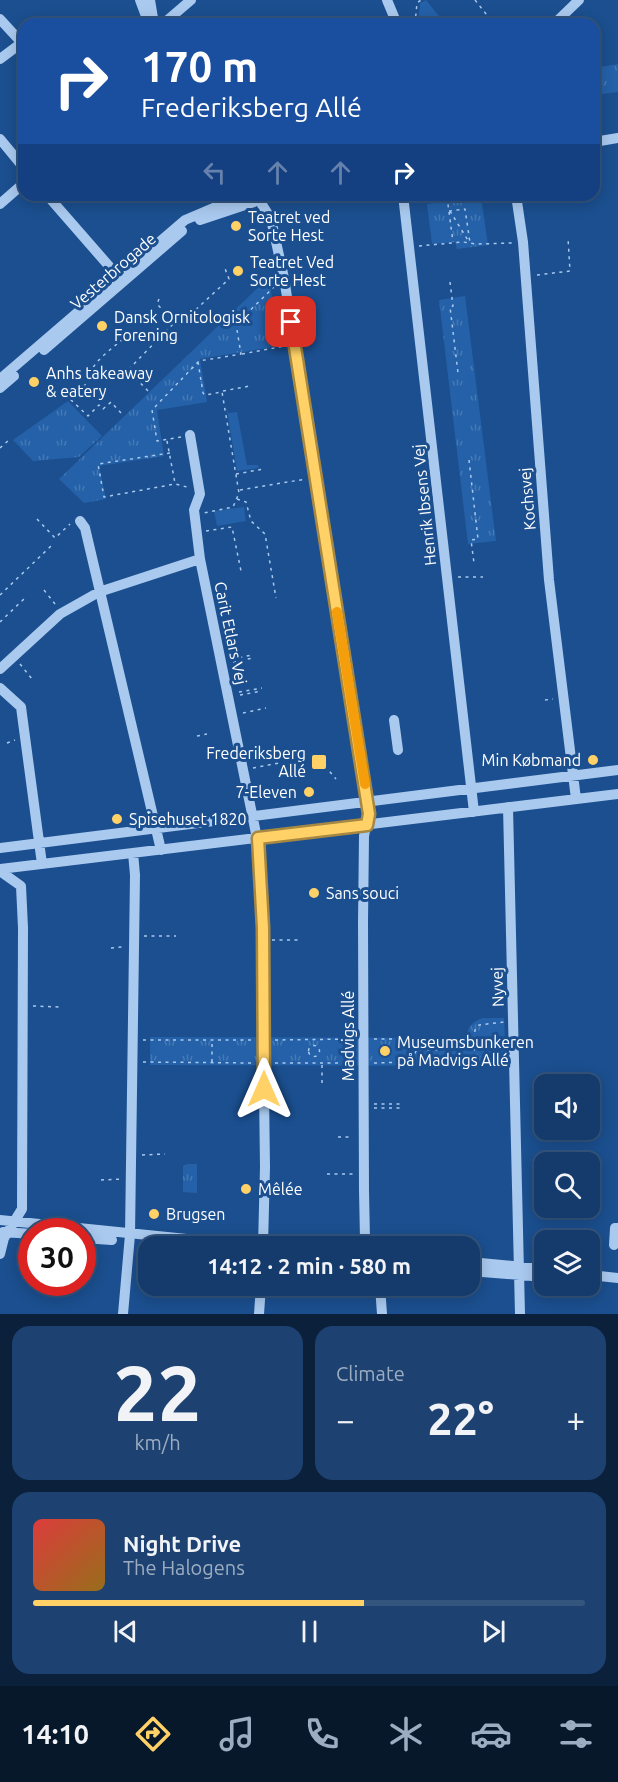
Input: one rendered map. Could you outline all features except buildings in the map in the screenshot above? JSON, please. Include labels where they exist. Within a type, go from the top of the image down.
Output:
[{"type":"street","points":[[140,0],[147,18]]},
{"type":"street","points":[[150,0],[153,18]]},
{"type":"street","points":[[170,18],[191,0]]},
{"type":"street","points":[[387,0],[394,18]]},
{"type":"street","points":[[560,18],[579,0]]},
{"type":"street","points":[[0,19],[18,37]]},
{"type":"street","points":[[0,59],[18,44]]},
{"type":"street","points":[[600,141],[618,138]]},
{"type":"street","points":[[0,139],[18,161]]},
{"type":"street","points":[[0,204],[18,188]]},
{"type":"street","points":[[52,201],[120,279]]},
{"type":"street","name":"Vesterbrogade","points":[[0,379],[193,216],[231,201]]},
{"type":"street","name":"Madvigs Allé","points":[[260,201],[273,224],[284,278],[368,801],[364,846],[365,1236]]},
{"type":"street","name":"Henrik Ibsens Vej","points":[[404,201],[474,812]]},
{"type":"street","name":"Kochsvej","points":[[517,201],[523,242],[549,580],[576,799]]},
{"type":"street","name":"Vesterbrogade","points":[[0,388],[120,279]]},
{"type":"street","name":"Carit Etlars Vej","points":[[190,435],[199,488],[194,514],[200,559],[258,838],[264,940],[263,1236]]},
{"type":"street","points":[[77,520],[85,528],[161,850]]},
{"type":"street","points":[[0,669],[60,614],[99,592],[200,559]]},
{"type":"street","points":[[0,687],[21,707],[42,864]]},
{"type":"street","points":[[394,720],[398,750]]},
{"type":"street","points":[[0,848],[618,770]]},
{"type":"street","points":[[0,870],[618,794]]},
{"type":"street","name":"Nyvej","points":[[508,807],[520,1314]]},
{"type":"street","points":[[123,1314],[130,1238],[132,1180],[135,936],[133,853]]},
{"type":"street","points":[[0,870],[15,879],[22,889],[23,1193],[22,1209],[16,1221],[4,1233],[0,1254]]},
{"type":"street","points":[[0,1220],[138,1239]]},
{"type":"street","points":[[614,1245],[615,1228],[618,1228]]},
{"type":"street","points":[[96,1238],[138,1239]]},
{"type":"street","points":[[480,1264],[534,1274]]},
{"type":"street","points":[[480,1271],[534,1269]]},
{"type":"street","points":[[600,1276],[618,1278]]},
{"type":"street","points":[[600,1282],[618,1284]]},
{"type":"street","points":[[259,1312],[260,1296]]},
{"type":"street","points":[[381,1296],[382,1314]]},
{"type":"path","points":[[413,0],[417,3]]},
{"type":"path","points":[[416,18],[417,3],[421,0]]},
{"type":"path","points":[[475,0],[489,18]]},
{"type":"path","points":[[447,201],[453,243]]},
{"type":"path","points":[[449,211],[465,209],[470,243]]},
{"type":"path","points":[[449,211],[453,212],[470,243]]},
{"type":"path","points":[[537,275],[570,271],[568,238]]},
{"type":"path","points":[[410,247],[453,243],[523,242]]},
{"type":"path","points":[[159,299],[157,304],[178,326],[229,279],[224,266]]},
{"type":"path","points":[[241,354],[236,324],[284,278]]},
{"type":"path","points":[[450,282],[453,306],[450,307],[458,373]]},
{"type":"path","points":[[148,391],[128,370],[175,322]]},
{"type":"path","points":[[121,413],[111,402],[104,409],[99,405],[88,416],[70,399],[89,381],[88,375],[94,366],[124,338]]},
{"type":"path","points":[[190,435],[158,441],[152,410],[198,362],[294,344]]},
{"type":"path","points":[[198,362],[203,393],[222,392],[224,389],[250,386]]},
{"type":"path","points":[[194,514],[233,507],[238,491],[222,392]]},
{"type":"path","points":[[0,448],[10,439]]},
{"type":"path","points":[[167,439],[175,484]]},
{"type":"path","points":[[170,453],[98,464],[104,496],[175,484],[190,489],[199,488]]},
{"type":"path","points":[[469,460],[478,538],[471,540],[474,563]]},
{"type":"path","points":[[236,474],[264,468]]},
{"type":"path","points":[[238,491],[316,477]]},
{"type":"path","points":[[236,499],[246,502],[251,521],[264,534],[276,598]]},
{"type":"path","points":[[37,519],[55,538],[77,520]]},
{"type":"path","points":[[198,533],[231,527],[241,571]]},
{"type":"path","points":[[0,595],[51,546]]},
{"type":"path","points":[[446,572],[463,579],[483,577]]},
{"type":"path","points":[[44,590],[60,614]]},
{"type":"path","points":[[0,622],[26,597]]},
{"type":"path","points":[[13,656],[32,679]]},
{"type":"path","points":[[221,663],[252,657]]},
{"type":"path","points":[[228,696],[262,690]]},
{"type":"path","points":[[233,717],[266,708]]},
{"type":"path","points":[[197,736],[207,734]]},
{"type":"path","points":[[244,770],[279,764]]},
{"type":"path","points":[[325,766],[336,779]]},
{"type":"path","points":[[135,936],[176,936]]},
{"type":"path","points":[[264,940],[298,940]]},
{"type":"path","points":[[22,1006],[59,1007]]},
{"type":"path","points":[[514,1022],[479,1025],[475,1030],[474,1049],[478,1058],[486,1061],[514,1060]]},
{"type":"path","points":[[313,1056],[319,1051],[314,1046],[314,1039]]},
{"type":"path","points":[[133,1040],[410,1039],[417,1050]]},
{"type":"path","points":[[212,1040],[212,1063]]},
{"type":"path","points":[[313,1063],[313,1056],[309,1050],[314,1046]]},
{"type":"path","points":[[417,1050],[474,1049]]},
{"type":"path","points":[[132,1062],[363,1064],[409,1062],[417,1050]]},
{"type":"path","points":[[322,1063],[322,1083]]},
{"type":"path","points":[[364,1106],[400,1104]]},
{"type":"path","points":[[364,1106],[400,1108]]},
{"type":"path","points":[[338,1137],[364,1136]]},
{"type":"path","points":[[132,1155],[165,1154]]},
{"type":"path","points":[[327,1174],[364,1174]]},
{"type":"path","points":[[101,1180],[132,1180]]},
{"type":"green space","points":[[426,0],[440,18],[419,18],[420,3]]},
{"type":"green space","points":[[618,64],[618,92],[600,94],[600,67]]},
{"type":"green space","points":[[482,201],[488,245],[457,249],[455,242],[432,244],[427,204]]},
{"type":"green space","points":[[269,277],[279,346],[200,359],[207,402],[157,410],[164,456],[99,466],[106,499],[84,503],[59,479]]},
{"type":"green space","points":[[465,296],[496,541],[468,544],[439,300]]},
{"type":"green space","points":[[68,401],[102,436],[79,457],[33,461],[13,440]]},
{"type":"green space","points":[[226,405],[228,413],[237,412],[247,465],[258,465],[259,468],[237,471]]},
{"type":"green space","points":[[244,507],[246,521],[217,526],[214,511]]},
{"type":"green space","points":[[483,1018],[504,1018],[506,1066],[150,1065],[150,1037],[451,1038],[466,1037],[472,1025]]},
{"type":"green space","points":[[197,1164],[197,1193],[183,1192],[183,1166]]},
{"type":"slow traffic","points":[[337,612],[365,784]]},
{"type":"place","name":"Teatret ved Sorte Hest","points":[[236,226]]},
{"type":"place","name":"Teatret Ved Sorte Hest","points":[[238,271]]},
{"type":"place","name":"Dansk Ornitologisk Forening","points":[[102,326]]},
{"type":"place","name":"Anhs takeaway & eatery","points":[[34,382]]},
{"type":"place","name":"Min Købmand","points":[[593,760]]},
{"type":"place","name":"Frederiksberg Allé","points":[[319,762]]},
{"type":"place","name":"7-Eleven","points":[[309,792]]},
{"type":"place","name":"Spisehuset 1820","points":[[117,819]]},
{"type":"place","name":"Sans souci","points":[[314,893]]},
{"type":"place","name":"Museumsbunkeren på Madvigs Allé","points":[[385,1051]]},
{"type":"place","name":"Mêlée","points":[[246,1189]]},
{"type":"place","name":"Brugsen","points":[[154,1214]]},
{"type":"route","points":[[264,1089],[263,928],[261,858],[258,838],[367,825],[369,814],[291,322]]}]
